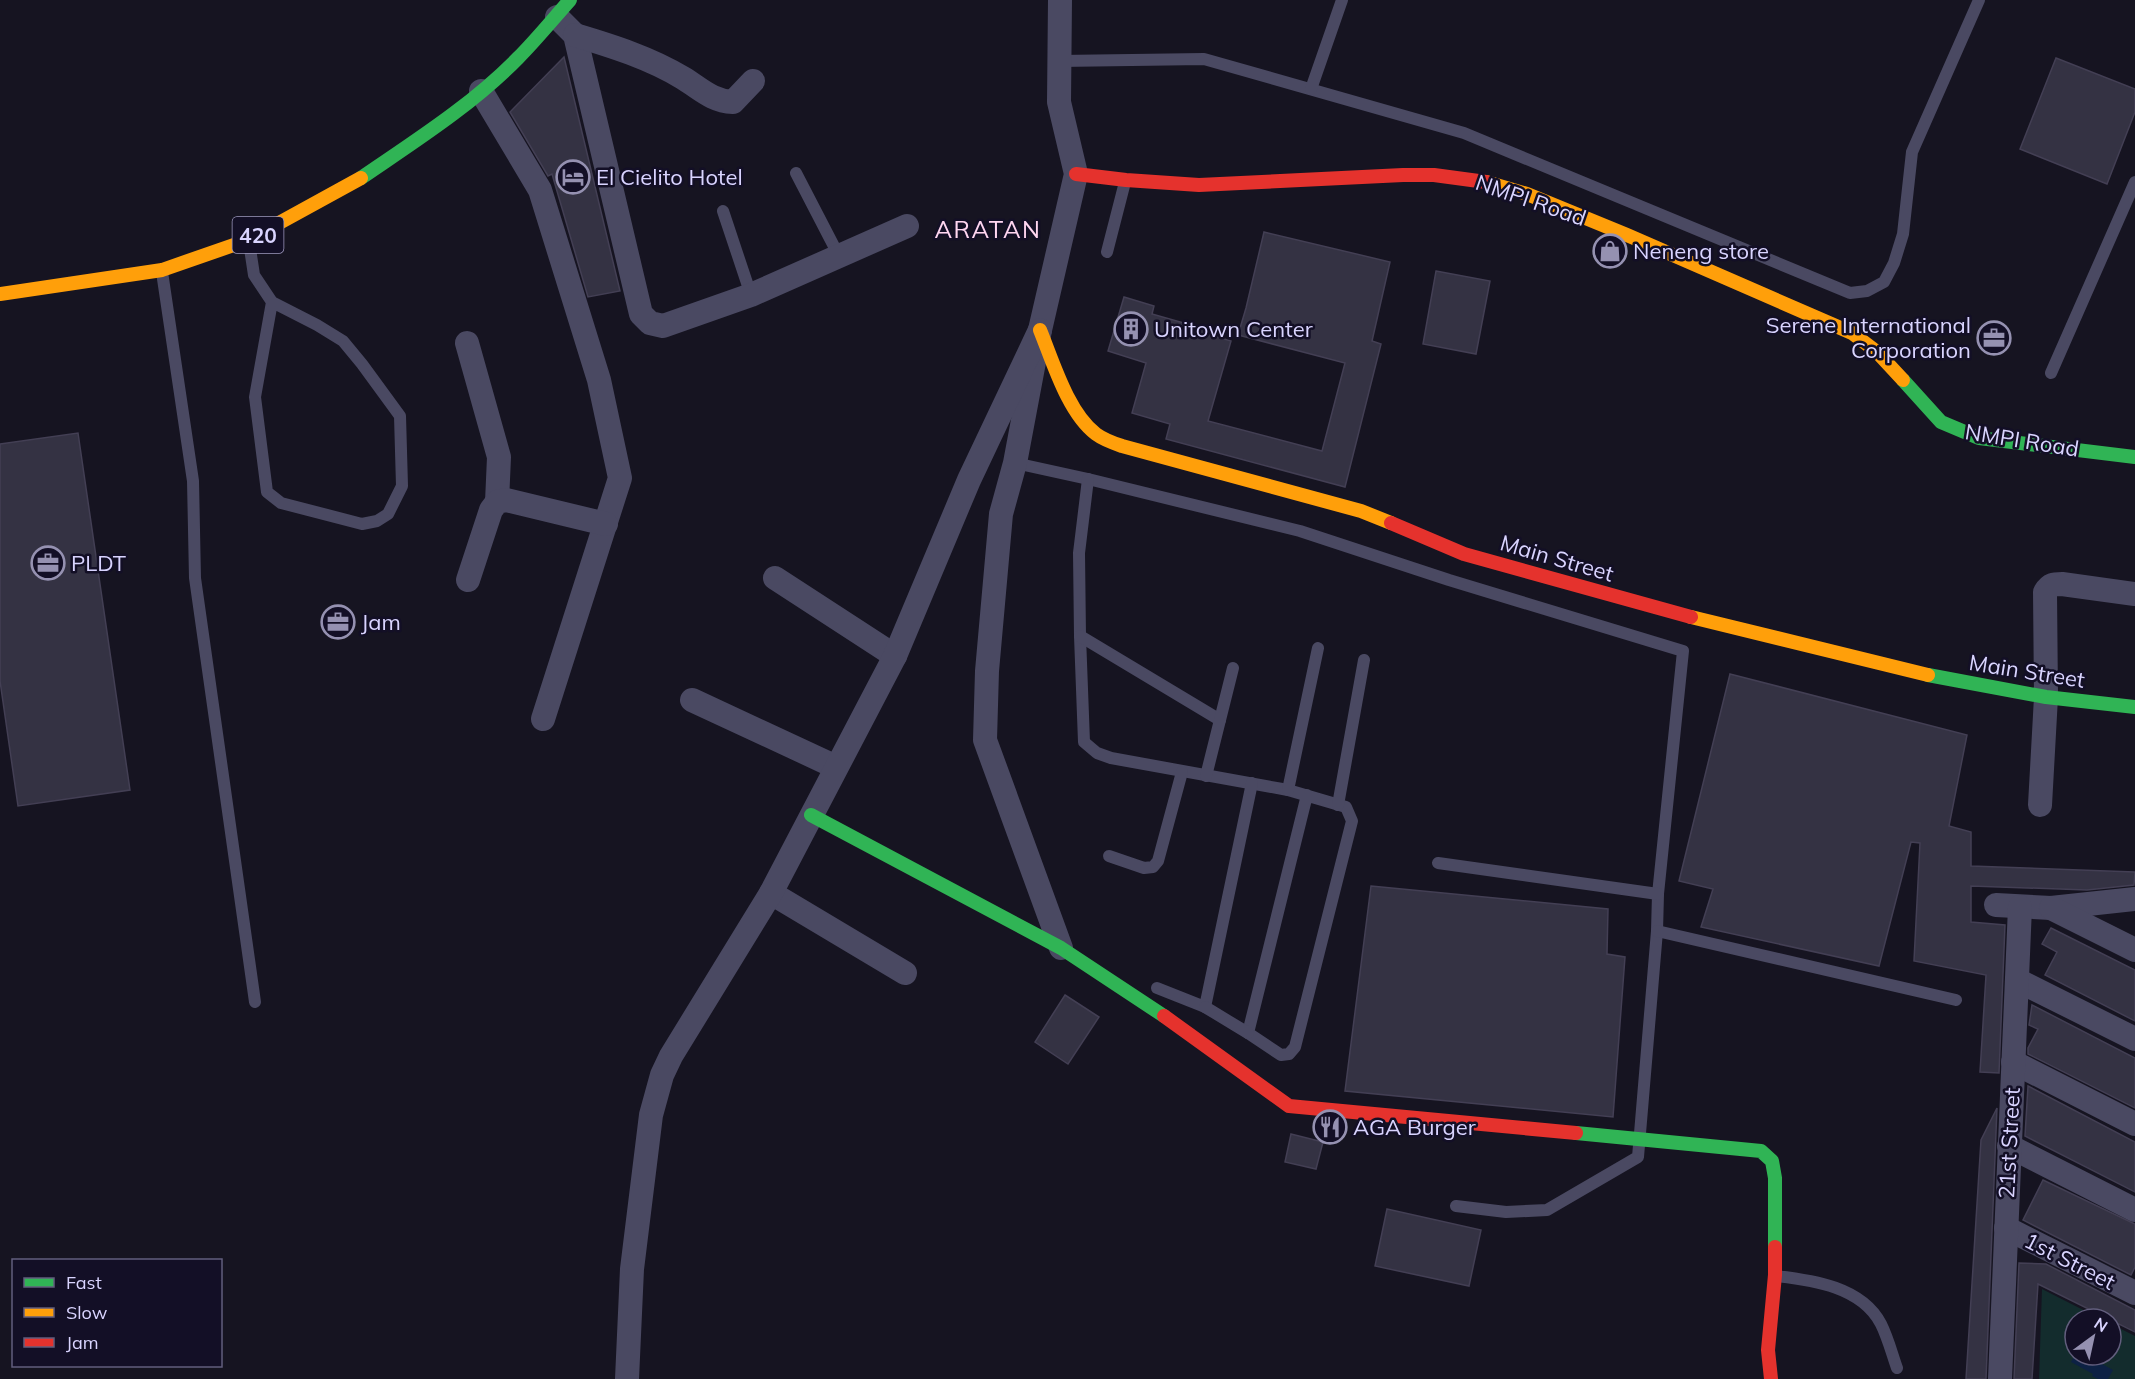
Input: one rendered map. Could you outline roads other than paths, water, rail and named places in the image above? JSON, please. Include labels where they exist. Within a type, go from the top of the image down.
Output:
[{"type":"street","points":[[1060,0],[1059,102],[1076,174],[1040,330],[1015,463],[1001,514],[987,671],[985,740],[1061,948]]},
{"type":"street","points":[[563,9],[575,34],[641,314],[650,323],[663,326],[751,295],[907,226]]},
{"type":"street","name":"420","points":[[0,294],[162,270],[248,240],[351,185],[406,148],[481,91],[517,59],[563,9]]},
{"type":"street","points":[[575,34],[616,47],[648,61],[683,78],[720,101],[733,102],[753,81]]},
{"type":"street","points":[[481,91],[540,190],[599,380],[620,478],[543,718]]},
{"type":"street","name":"NMPI Road","points":[[1076,174],[1126,180],[1199,184],[1434,175],[1479,180],[1503,186],[1627,235],[1852,333],[1877,352],[1941,422],[1959,431],[1979,438],[2135,457]]},
{"type":"street","points":[[627,1379],[633,1258],[651,1115],[662,1075],[771,893],[895,656],[969,480],[1040,330]]},
{"type":"street","name":"Main Street","points":[[1040,330],[1080,419],[1092,432],[1107,441],[1361,511],[1464,554],[1675,613],[1953,681],[2046,698],[2135,707]]},
{"type":"street","points":[[468,343],[499,457],[497,502],[491,510],[468,580]]},
{"type":"street","points":[[497,502],[506,500],[606,524]]},
{"type":"street","points":[[775,578],[895,656]]},
{"type":"street","points":[[2040,805],[2046,698],[2045,598],[2048,587],[2062,584],[2135,594]]},
{"type":"street","points":[[692,700],[836,767]]},
{"type":"street","points":[[811,815],[1061,948],[1163,1016],[1289,1106],[1761,1151],[1772,1161],[1776,1178],[1775,1275],[1768,1350],[1771,1379]]},
{"type":"street","points":[[771,893],[905,973]]},
{"type":"street","points":[[1996,905],[2051,908],[2135,898]]},
{"type":"street","name":"21st Street","points":[[2000,1379],[2020,907]]},
{"type":"street","points":[[2051,908],[2135,950]]},
{"type":"street","points":[[2017,980],[2135,1039]]},
{"type":"street","points":[[2013,1062],[2135,1124]]},
{"type":"street","points":[[2009,1146],[2135,1210]]},
{"type":"street","name":"1st Street","points":[[2006,1228],[2135,1293]]},
{"type":"lane","points":[[1311,89],[1342,0]]},
{"type":"lane","points":[[1059,61],[1204,59],[1464,133],[1850,293],[1867,291],[1884,282],[1894,262],[1903,234],[1912,152],[1979,0]]},
{"type":"lane","points":[[796,173],[839,256]]},
{"type":"lane","points":[[1107,252],[1126,180]]},
{"type":"lane","points":[[2051,373],[2135,182]]},
{"type":"lane","points":[[723,211],[751,295]]},
{"type":"lane","points":[[248,240],[254,275],[272,302],[343,341],[400,416],[402,486],[388,514],[377,521],[362,524],[281,503],[267,492],[255,397],[272,302]]},
{"type":"lane","points":[[162,270],[193,481],[195,578],[255,1002]]},
{"type":"lane","points":[[1015,463],[1300,531],[1449,580],[1683,651],[1658,894],[1658,931],[1638,1157],[1547,1210],[1506,1212],[1456,1206]]},
{"type":"lane","points":[[1088,479],[1079,553],[1084,742],[1097,753],[1111,758],[1307,795],[1346,807],[1352,821],[1295,1047],[1289,1054],[1281,1055],[1205,1007],[1157,988]]},
{"type":"lane","points":[[1080,636],[1220,720]]},
{"type":"lane","points":[[1288,790],[1318,648]]},
{"type":"lane","points":[[1338,805],[1364,660]]},
{"type":"lane","points":[[1206,776],[1233,669]]},
{"type":"lane","points":[[1109,856],[1144,868],[1153,867],[1158,861],[1182,772]]},
{"type":"lane","points":[[1205,1007],[1252,783]]},
{"type":"lane","points":[[1248,1033],[1307,795]]},
{"type":"lane","points":[[1438,863],[1658,894]]},
{"type":"lane","points":[[1658,931],[1956,1000]]},
{"type":"lane","points":[[1775,1275],[1807,1280],[1853,1295],[1869,1306],[1881,1323],[1897,1368]]},
{"type":"water","points":[[2080,1367],[2108,1367],[2113,1370],[2108,1379],[2098,1379],[2092,1376],[2093,1374]]},
{"type":"place","name":"El Cielito Hotel","points":[[573,177]]},
{"type":"place","name":"Neneng store","points":[[1610,251]]},
{"type":"place","name":"Unitown Center","points":[[1131,329]]},
{"type":"place","name":"Serene International Corporation","points":[[1994,338]]},
{"type":"place","name":"PLDT","points":[[48,563]]},
{"type":"place","name":"Jam","points":[[338,622]]},
{"type":"place","name":"AGA Burger","points":[[1330,1127]]},
{"type":"district","name":"ARATAN","points":[[988,229]]}]
